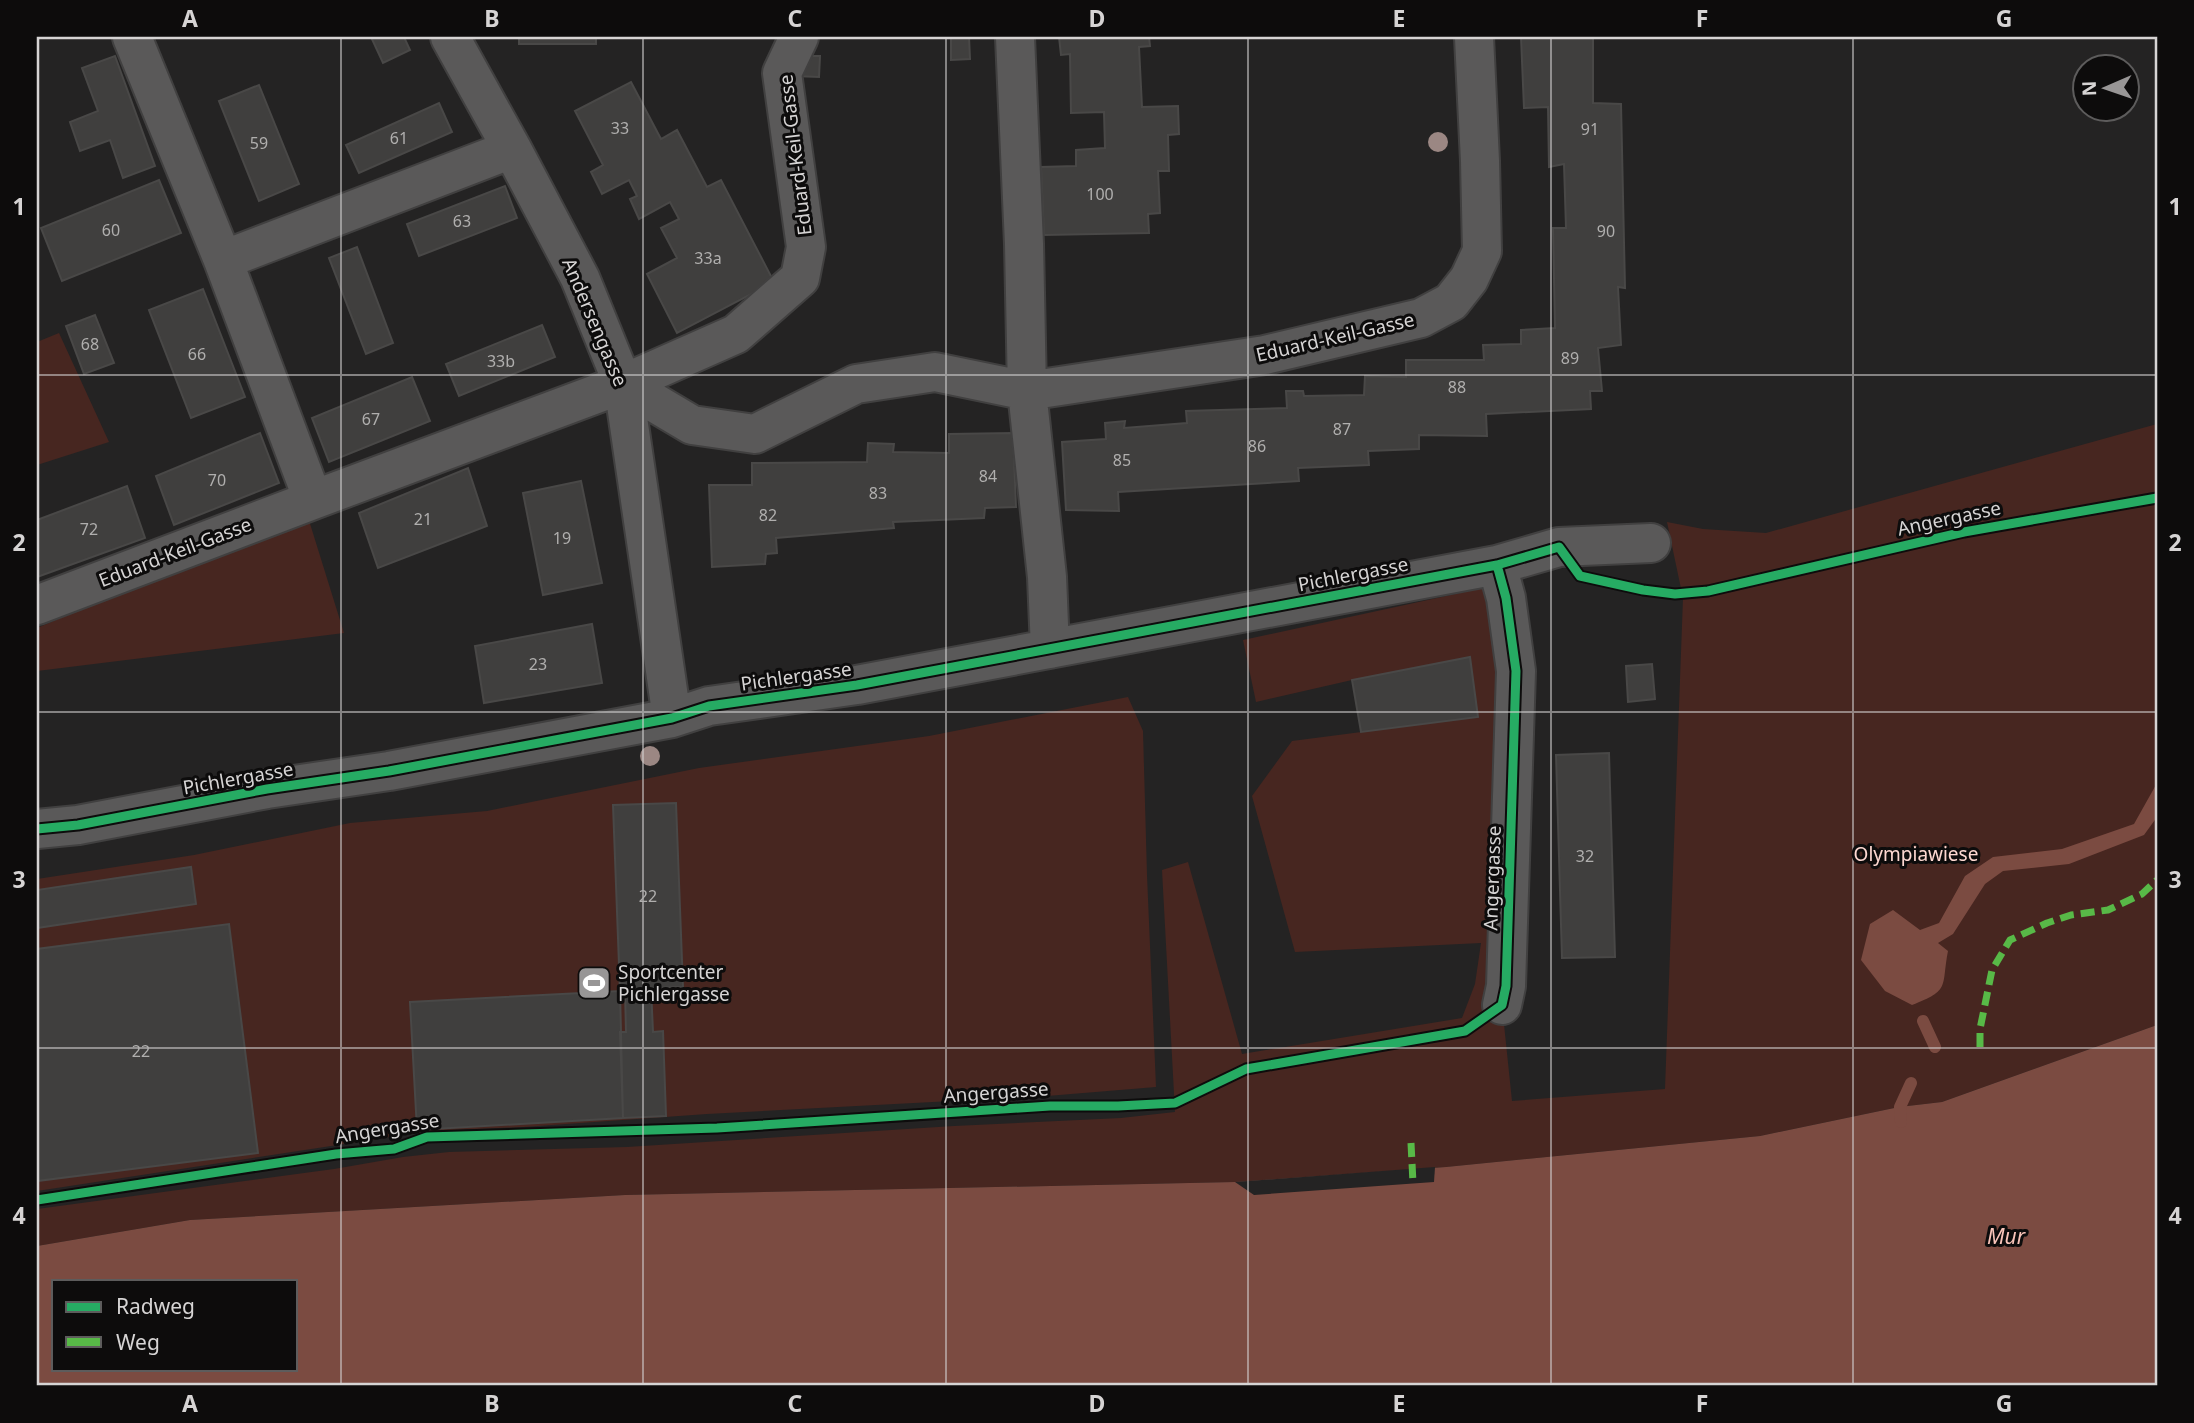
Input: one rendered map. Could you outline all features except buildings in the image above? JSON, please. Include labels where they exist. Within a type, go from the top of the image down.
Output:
[{"type":"street","points":[[132,37],[223,260],[313,500]]},
{"type":"street","name":"Andersengasse","points":[[450,37],[580,278],[624,384],[672,718]]},
{"type":"street","name":"Eduard-Keil-Gasse","points":[[37,605],[624,384],[736,334],[800,278],[806,247],[782,73],[799,37]]},
{"type":"street","points":[[1015,37],[1027,390],[1047,577],[1050,649]]},
{"type":"street","name":"Eduard-Keil-Gasse","points":[[624,384],[692,425],[755,434],[856,384],[935,372],[1027,390],[1265,355],[1422,318],[1451,302],[1469,279],[1482,251],[1474,37]]},
{"type":"street","points":[[223,260],[512,149]]},
{"type":"street","name":"Pichlergasse","points":[[37,829],[78,825],[267,789],[389,771],[672,718],[709,706],[857,685],[1497,565],[1559,547],[1651,543]]},
{"type":"street","name":"Angergasse","points":[[1497,565],[1506,598],[1516,671],[1506,986],[1502,1005]]},
{"type":"green space","points":[[59,333],[109,442],[37,465],[37,342]]},
{"type":"green space","name":"Olympiawiese","points":[[2157,424],[2157,1025],[1942,1102],[1899,1107],[1760,1136],[1446,1167],[1235,1182],[625,1195],[190,1220],[37,1246],[37,1209],[334,1169],[403,1157],[449,1152],[627,1147],[1121,1118],[1175,1112],[1162,870],[1188,862],[1242,1054],[1462,1018],[1475,984],[1481,943],[1295,952],[1252,796],[1292,741],[1477,717],[1470,658],[1352,680],[1256,702],[1243,640],[1483,588],[1497,565],[1502,1005],[1512,1101],[1665,1089],[1683,598],[1667,522],[1703,529],[1766,533]]},
{"type":"green space","points":[[307,514],[344,633],[37,671],[37,628]]},
{"type":"green space","name":"Sportcenter Pichlergasse","points":[[1128,697],[1143,731],[1156,1087],[1047,1096],[429,1131],[37,1191],[37,879],[194,855],[350,823],[487,811],[699,768],[929,736]]},
{"type":"water","points":[[2157,783],[2157,817],[2144,835],[2069,864],[2003,871],[1985,884],[1953,934],[1938,943],[1948,951],[1942,986],[1933,995],[1912,1005],[1885,991],[1861,960],[1870,924],[1893,910],[1920,930],[1939,923],[1965,876],[1993,857],[2062,849],[2134,824]]},
{"type":"water","name":"Mur","points":[[2157,1025],[2157,1386],[37,1386],[37,1246],[190,1220],[625,1195],[1235,1182],[1446,1167],[1760,1136],[1899,1107],[1942,1102]]},
{"type":"pier","points":[[1435,1167],[1434,1182],[1254,1195],[1235,1182]]},
{"type":"waterway","points":[[1923,1021],[1935,1047]]},
{"type":"waterway","points":[[1901,1122],[1900,1107],[1911,1083]]},
{"type":"marked path","points":[[1980,1047],[1980,1029],[1992,970],[2010,940],[2071,915],[2108,910],[2142,894],[2157,880]]},
{"type":"marked path","points":[[1411,1143],[1413,1183]]},
{"type":"cycle path","points":[[37,829],[78,825],[267,789],[389,771],[672,718],[709,706],[857,685],[1497,565],[1559,547],[1580,576],[1675,594],[1708,591],[1964,532],[2157,498]]},
{"type":"cycle path","points":[[37,1200],[336,1154],[394,1149],[427,1137],[717,1128],[1050,1106],[1175,1103],[1246,1069],[1465,1031],[1502,1005],[1506,986],[1516,671],[1506,598],[1497,565]]},
{"type":"place","name":"Sportcenter Pichlergasse","points":[[594,983]]}]
